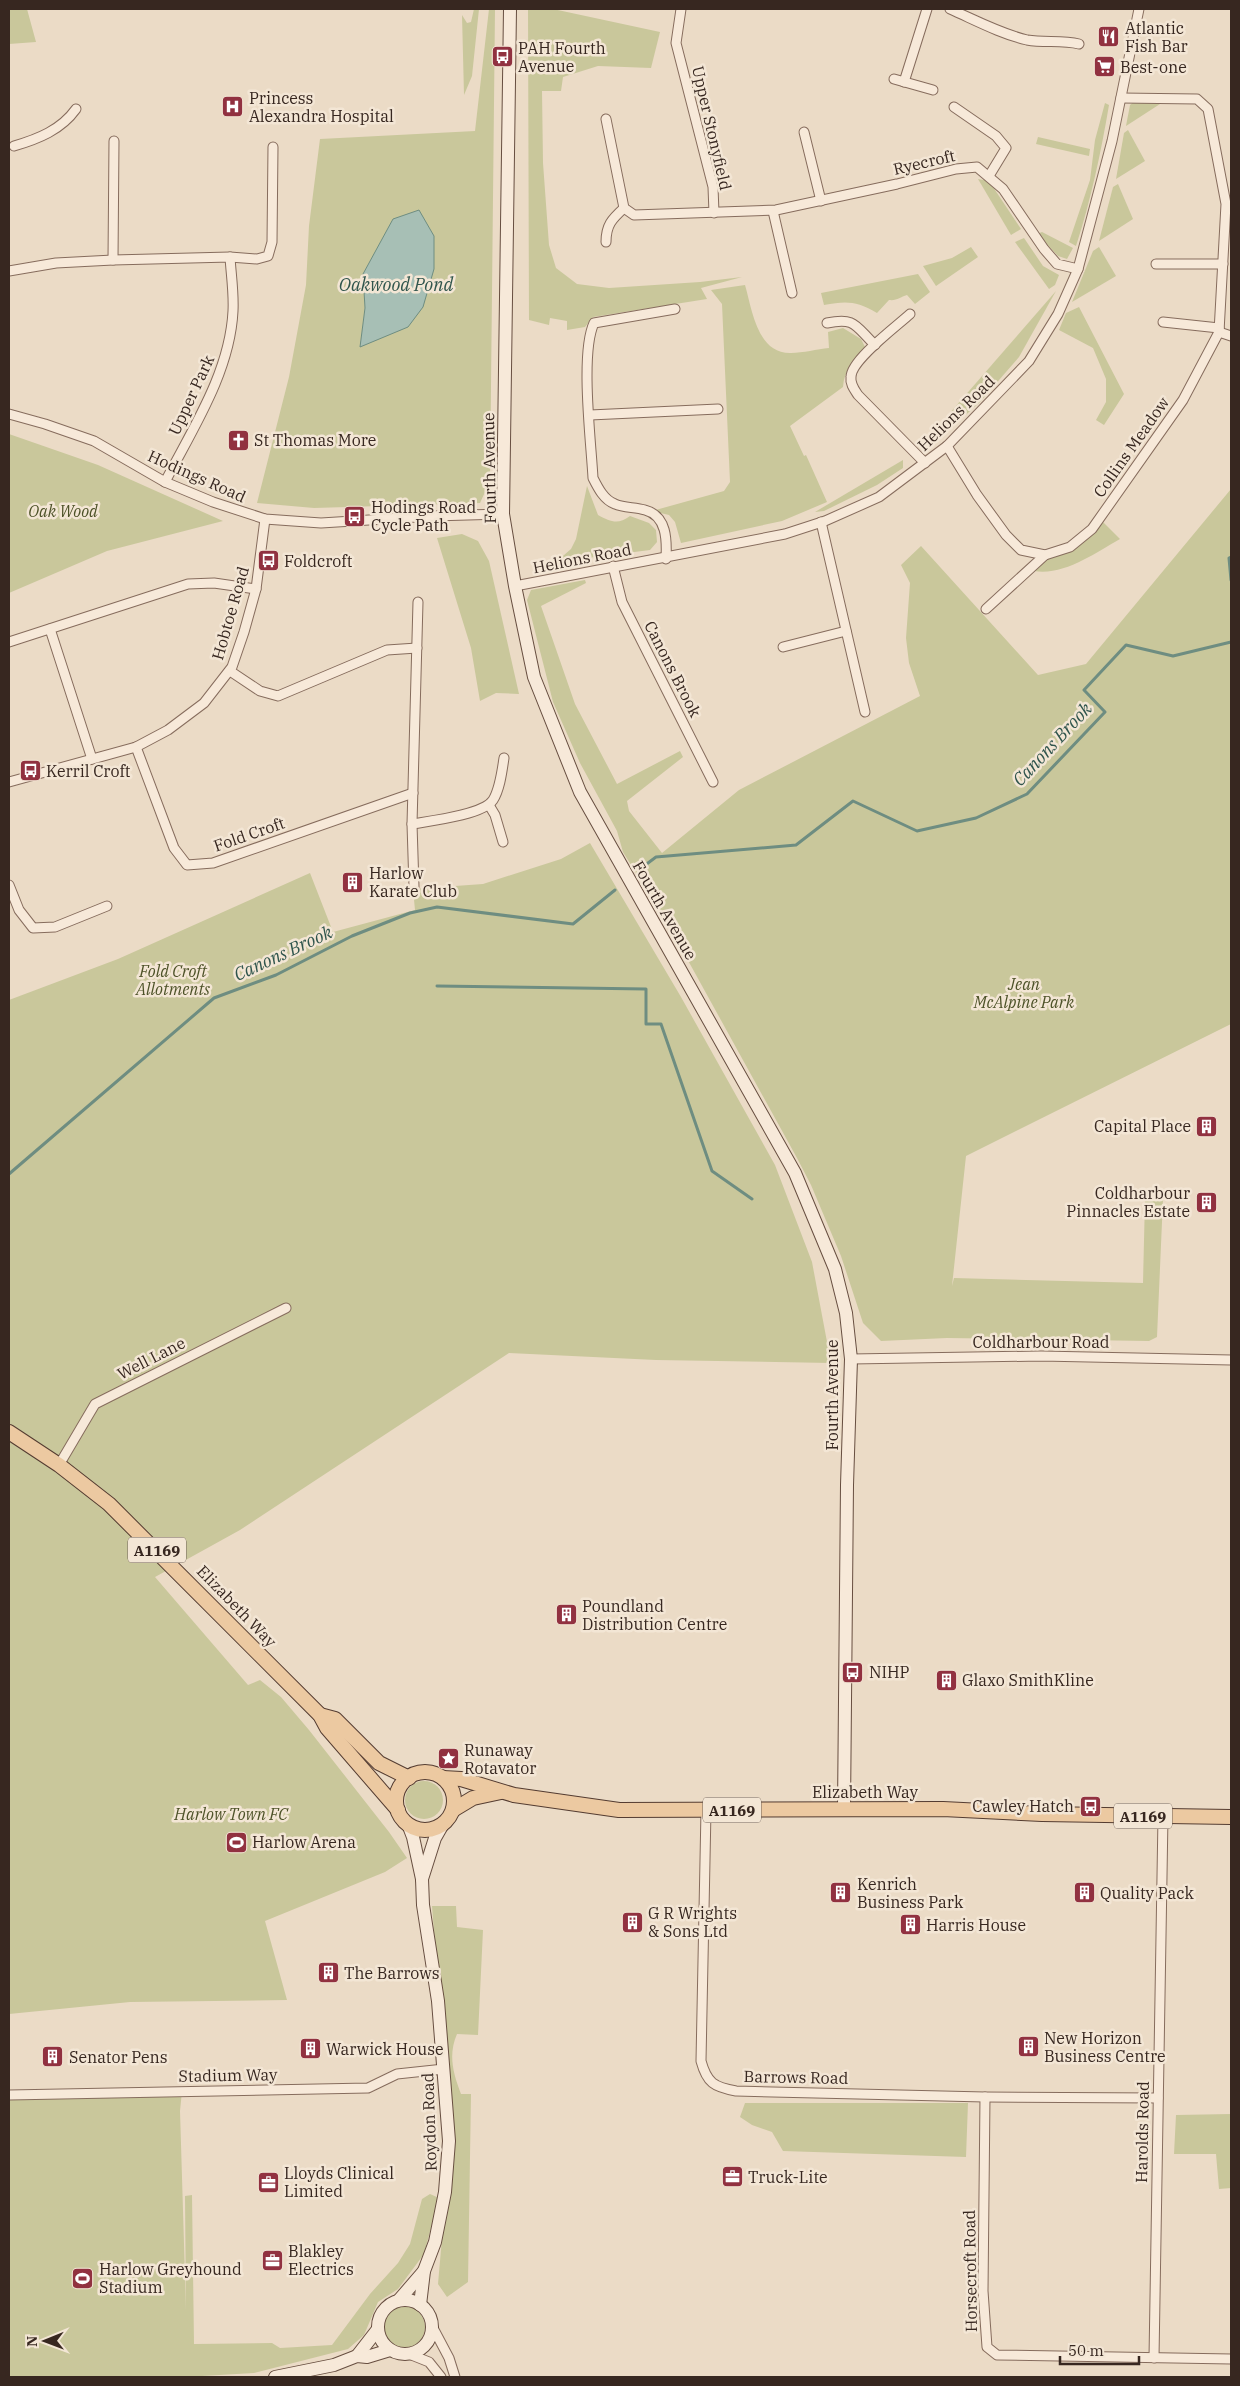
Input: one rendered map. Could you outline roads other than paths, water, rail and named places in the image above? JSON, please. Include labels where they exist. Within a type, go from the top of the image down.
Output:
[{"type":"main road","name":"Elizabeth Way","points":[[9,1432],[59,1465],[109,1504],[320,1715],[327,1728],[398,1810]]},
{"type":"main road","name":"Elizabeth Way","points":[[320,1715],[335,1719],[379,1763],[409,1778]]},
{"type":"main road","points":[[427,1772],[443,1778],[453,1792],[453,1810],[442,1824],[425,1830],[408,1824],[398,1810],[398,1792],[409,1778],[427,1772]]},
{"type":"main road","name":"Elizabeth Way","points":[[443,1778],[461,1779],[501,1792],[619,1810],[942,1809],[1231,1817]]},
{"type":"main road","name":"Elizabeth Way","points":[[453,1810],[473,1798],[501,1792]]},
{"type":"street","name":"Fourth Avenue","points":[[510,9],[503,514],[515,586],[534,677],[580,792],[795,1173],[836,1269],[846,1313],[851,1359],[847,1485],[844,1810]]},
{"type":"street","name":"Upper Stonyfield","points":[[624,208],[634,215],[714,213],[713,186],[677,49],[677,23],[681,9]]},
{"type":"street","points":[[904,82],[927,9]]},
{"type":"street","points":[[950,9],[986,25],[1028,40],[1062,41],[1078,44]]},
{"type":"street","name":"Helions Road","points":[[515,586],[613,566],[666,559],[784,534],[821,522],[879,497],[947,446],[1029,361],[1058,314],[1078,269],[1097,206],[1138,9]]},
{"type":"street","points":[[894,79],[933,90]]},
{"type":"street","name":"Collins Meadow","points":[[986,609],[1045,555],[1070,547],[1092,529],[1182,400],[1219,330],[1223,264],[1228,242],[1226,204],[1217,152],[1206,106],[1197,99],[1121,98]]},
{"type":"street","points":[[954,107],[996,136],[1006,148],[989,176]]},
{"type":"street","points":[[14,146],[37,139],[67,122],[76,109]]},
{"type":"street","points":[[606,119],[624,208],[610,221],[606,228],[606,242]]},
{"type":"street","points":[[804,132],[820,201]]},
{"type":"street","points":[[113,260],[114,141]]},
{"type":"street","points":[[9,271],[56,263],[230,257],[257,259],[268,256],[272,242],[273,147]]},
{"type":"street","name":"Ryecroft","points":[[714,213],[773,210],[956,169],[977,167],[1003,189],[1044,249],[1057,264],[1078,269]]},
{"type":"street","points":[[773,210],[792,293]]},
{"type":"street","name":"Upper Park","points":[[165,482],[219,376],[227,349],[233,310],[230,257]]},
{"type":"street","points":[[1156,264],[1223,264]]},
{"type":"street","points":[[666,559],[667,537],[661,522],[647,510],[614,504],[600,492],[593,478],[588,362],[589,334],[594,323],[675,309]]},
{"type":"street","points":[[910,314],[858,362],[850,375],[851,385],[858,395],[924,463]]},
{"type":"street","points":[[827,323],[844,319],[850,321],[875,346]]},
{"type":"street","points":[[1163,322],[1219,330],[1231,336]]},
{"type":"street","points":[[590,415],[718,409]]},
{"type":"street","name":"Hodings Road","points":[[9,414],[94,441],[165,482],[213,502],[265,519],[321,523],[503,514]]},
{"type":"street","points":[[947,446],[977,495],[1006,535],[1021,550],[1045,555]]},
{"type":"street","name":"Hobtoe Road","points":[[9,782],[136,747],[168,730],[204,703],[230,670],[244,632],[256,589],[265,519]]},
{"type":"street","points":[[821,522],[865,712]]},
{"type":"street","name":"Canons Brook","points":[[613,566],[622,602],[713,782]]},
{"type":"street","points":[[9,642],[188,584],[214,583],[256,589]]},
{"type":"street","points":[[414,887],[412,793],[418,602]]},
{"type":"street","points":[[50,629],[92,759]]},
{"type":"street","points":[[783,647],[846,631]]},
{"type":"street","points":[[230,670],[260,691],[278,696],[388,650],[417,648]]},
{"type":"street","name":"Fold Croft","points":[[136,747],[174,848],[187,865],[213,863],[412,793]]},
{"type":"street","points":[[412,824],[465,813],[489,805],[494,799],[504,758]]},
{"type":"street","points":[[489,805],[495,814],[503,842]]},
{"type":"street","points":[[9,885],[19,910],[32,928],[55,927],[107,906]]},
{"type":"street","name":"Well Lane","points":[[59,1465],[95,1404],[286,1308]]},
{"type":"street","name":"Coldharbour Road","points":[[851,1359],[1042,1356],[1231,1360]]},
{"type":"street","name":"Barrows Road","points":[[706,1810],[701,2061],[705,2076],[719,2088],[736,2091],[985,2097],[1158,2098]]},
{"type":"street","name":"Harolds Road","points":[[1154,2358],[1162,1816]]},
{"type":"street","name":"Roydon Road","points":[[408,1824],[413,1836],[422,1880],[438,2001],[449,2161],[440,2220],[424,2272],[420,2305]]},
{"type":"street","name":"Roydon Road","points":[[422,1880],[435,1838],[442,1824]]},
{"type":"street","name":"Stadium Way","points":[[9,2095],[368,2088],[397,2074],[444,2069]]},
{"type":"street","name":"Horsecroft Road","points":[[985,2097],[983,2291],[984,2334],[987,2347],[997,2355],[1231,2360]]},
{"type":"street","name":"Roydon Road","points":[[399,2300],[424,2272]]},
{"type":"street","points":[[357,2356],[378,2329],[381,2314],[386,2308],[399,2300],[420,2305],[429,2317],[449,2358],[454,2377]]},
{"type":"street","points":[[410,2354],[426,2344],[432,2324]]},
{"type":"street","points":[[378,2329],[383,2343],[390,2350],[402,2354],[410,2354],[429,2362],[442,2377]]},
{"type":"street","points":[[275,2377],[334,2365],[357,2356],[367,2357],[390,2350]]},
{"type":"water","name":"Oakwood Pond","points":[[419,210],[434,236],[434,269],[423,307],[408,327],[360,347],[365,308],[363,274],[393,219]]},
{"type":"waterway","name":"Canons Brook","points":[[1231,557],[1229,558],[1231,580]]},
{"type":"waterway","name":"Canons Brook","points":[[644,866],[656,857],[796,845],[853,801],[917,831],[976,818],[1027,794],[1105,712],[1084,690],[1126,645],[1173,656],[1231,642]]},
{"type":"waterway","name":"Canons Brook","points":[[9,1174],[214,998],[276,975],[352,936],[410,913],[437,907],[573,924],[615,890]]},
{"type":"waterway","points":[[437,986],[646,989],[646,1024],[661,1024],[712,1171],[752,1199]]},
{"type":"place","name":"Atlantic Fish Bar","points":[[1109,37]]},
{"type":"place","name":"PAH Fourth Avenue","points":[[502,57]]},
{"type":"place","name":"Best-one","points":[[1104,67]]},
{"type":"place","name":"Princess Alexandra Hospital","points":[[233,107]]},
{"type":"place","name":"St Thomas More","points":[[238,440]]},
{"type":"place","name":"Hodings Road Cycle Path","points":[[355,516]]},
{"type":"place","name":"Foldcroft","points":[[268,561]]},
{"type":"place","name":"Kerril Croft","points":[[30,771]]},
{"type":"place","name":"Harlow Karate Club","points":[[353,882]]},
{"type":"place","name":"Capital Place","points":[[1207,1126]]},
{"type":"place","name":"Coldharbour Pinnacles Estate","points":[[1206,1202]]},
{"type":"place","name":"Poundland Distribution Centre","points":[[566,1615]]},
{"type":"place","name":"NIHP","points":[[853,1672]]},
{"type":"place","name":"Glaxo SmithKline","points":[[946,1680]]},
{"type":"place","name":"Runaway Rotavator","points":[[448,1759]]},
{"type":"place","name":"Cawley Hatch","points":[[1090,1806]]},
{"type":"place","name":"Harlow Arena","points":[[236,1842]]},
{"type":"place","name":"Kenrich Business Park","points":[[841,1893]]},
{"type":"place","name":"Quality Pack","points":[[1084,1893]]},
{"type":"place","name":"G R Wrights & Sons Ltd","points":[[632,1922]]},
{"type":"place","name":"Harris House","points":[[910,1925]]},
{"type":"place","name":"The Barrows","points":[[328,1973]]},
{"type":"place","name":"New Horizon Business Centre","points":[[1028,2047]]},
{"type":"place","name":"Warwick House","points":[[310,2049]]},
{"type":"place","name":"Senator Pens","points":[[53,2057]]},
{"type":"place","name":"Truck-Lite","points":[[732,2177]]},
{"type":"place","name":"Lloyds Clinical Limited","points":[[268,2182]]},
{"type":"place","name":"Blakley Electrics","points":[[272,2260]]},
{"type":"place","name":"Harlow Greyhound Stadium","points":[[83,2278]]},
{"type":"park label","name":"Oak Wood","points":[[63,511]]},
{"type":"park label","name":"Fold Croft Allotments","points":[[173,980]]},
{"type":"park label","name":"Jean McAlpine Park","points":[[1024,993]]},
{"type":"park label","name":"Harlow Town FC","points":[[231,1814]]}]
